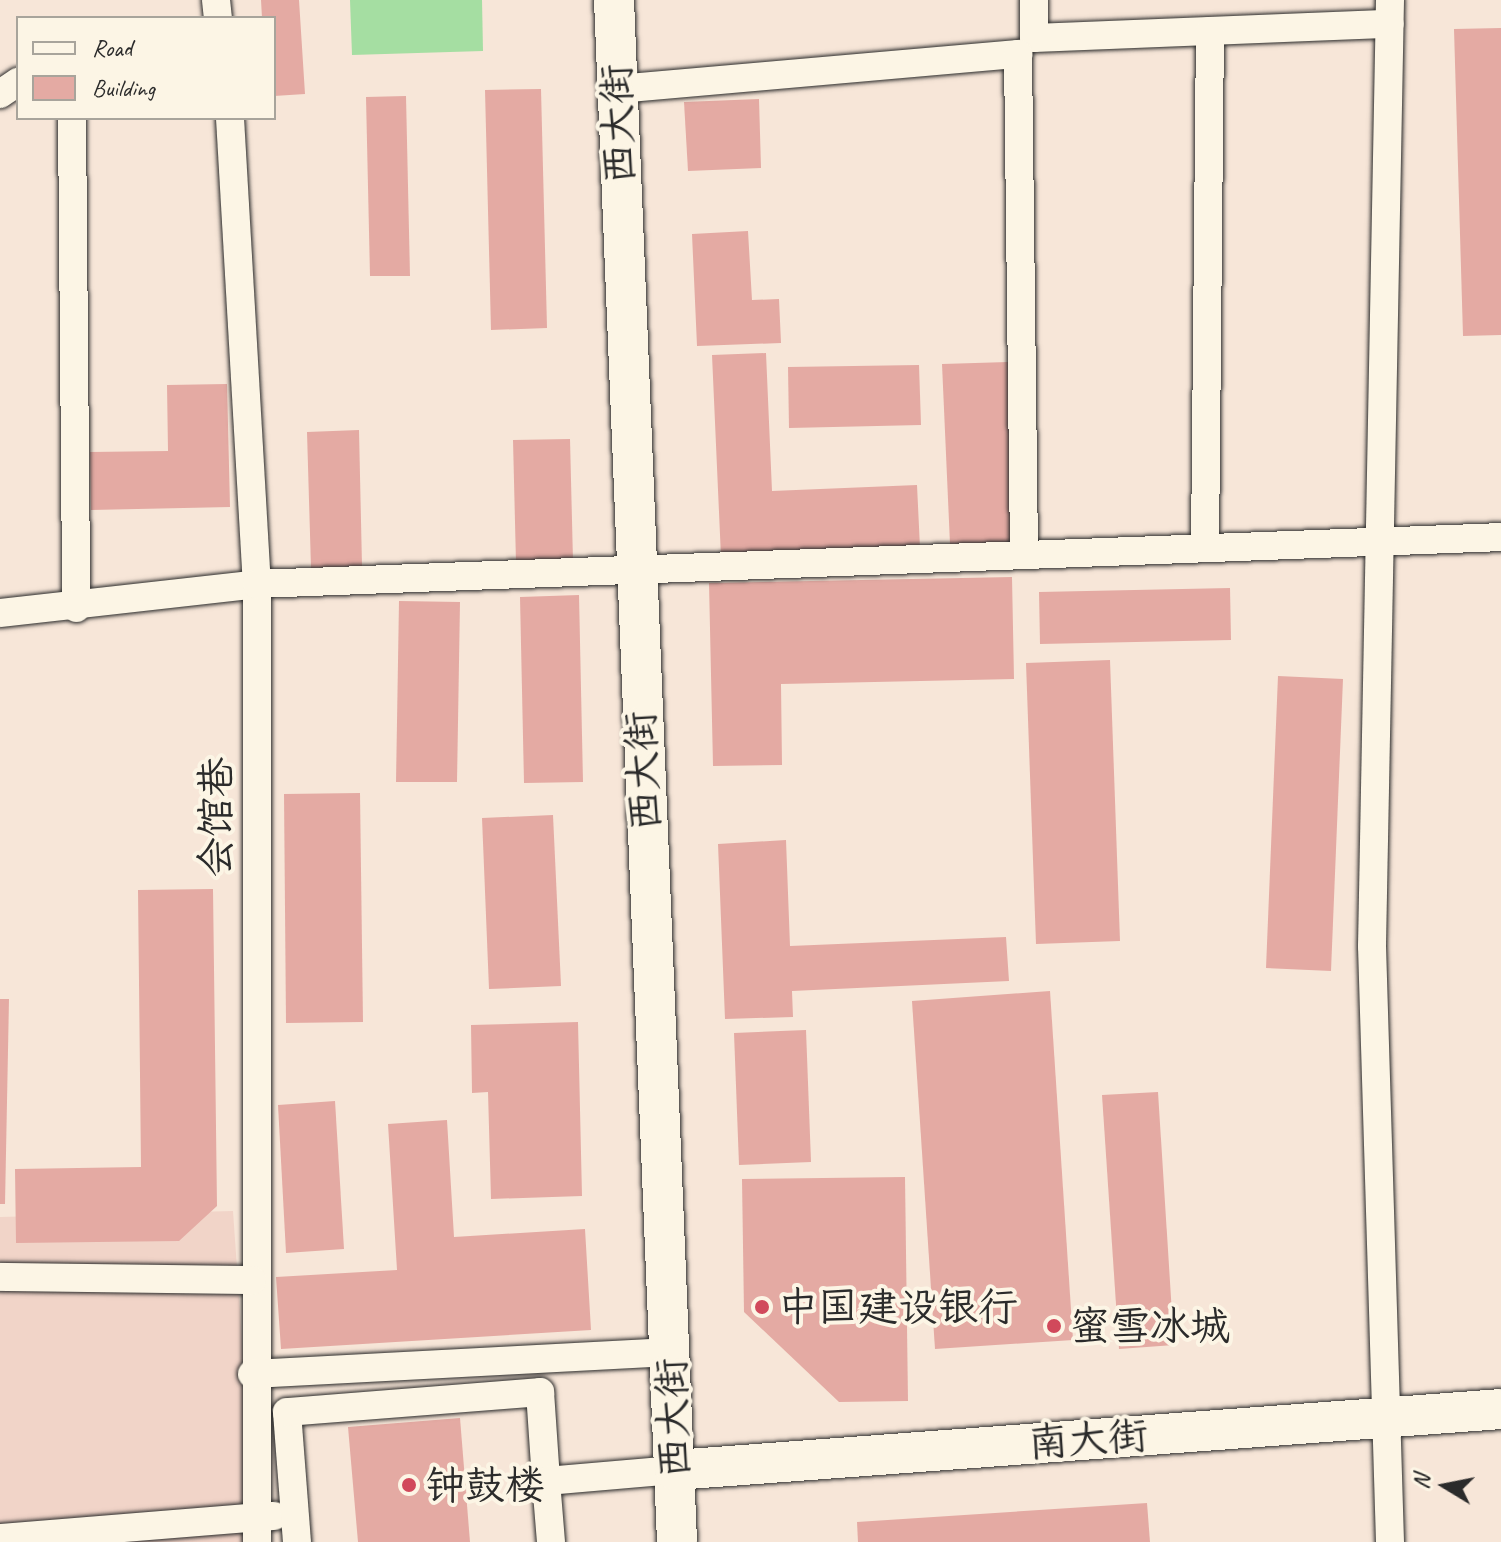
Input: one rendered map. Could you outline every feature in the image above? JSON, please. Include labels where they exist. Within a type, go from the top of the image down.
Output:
[{"type":"main road","name":"西大街","points":[[614,0],[633,568],[677,1542]]},
{"type":"main road","name":"南大街","points":[[675,1470],[1501,1409]]},
{"type":"street","points":[[1034,0],[1034,38],[1210,31],[1390,12],[1372,946],[1382,1418],[1390,1542]]},
{"type":"street","points":[[1205,548],[1210,31]]},
{"type":"street","points":[[617,89],[1018,54],[1024,554]]},
{"type":"street","points":[[72,120],[76,608]]},
{"type":"street","name":"会馆巷","points":[[230,120],[257,584],[252,1280],[256,1530]]},
{"type":"street","points":[[0,613],[76,608],[257,584],[1501,537]]},
{"type":"street","points":[[0,1277],[252,1280]]},
{"type":"street","points":[[252,1374],[670,1352]]},
{"type":"street","points":[[297,1542],[287,1412],[540,1392],[551,1542]]},
{"type":"street","points":[[546,1481],[675,1470]]},
{"type":"street","points":[[0,1538],[256,1530],[295,1514]]},
{"type":"shaded area","points":[[233,1211],[256,1542],[0,1542],[0,1217]]},
{"type":"green space","points":[[350,0],[482,0],[483,51],[352,55]]},
{"type":"building","points":[[261,0],[299,0],[305,94],[276,96],[276,16],[262,16]]},
{"type":"building","points":[[1501,28],[1501,335],[1463,336],[1454,29]]},
{"type":"building","points":[[541,89],[547,328],[491,330],[485,90]]},
{"type":"building","points":[[406,96],[410,276],[370,276],[366,97]]},
{"type":"building","points":[[759,99],[761,168],[688,171],[684,102]]},
{"type":"building","points":[[748,231],[752,300],[779,299],[781,343],[697,346],[692,234]]},
{"type":"building","points":[[766,353],[772,491],[917,485],[920,548],[721,557],[712,355]]},
{"type":"building","points":[[1008,362],[1015,542],[950,544],[942,364]]},
{"type":"building","points":[[919,365],[921,425],[789,428],[788,367]]},
{"type":"building","points":[[227,384],[230,507],[91,510],[90,452],[168,451],[167,385]]},
{"type":"building","points":[[359,430],[362,566],[311,568],[307,432]]},
{"type":"building","points":[[570,439],[573,561],[516,563],[513,440]]},
{"type":"building","points":[[1012,577],[1014,679],[781,684],[782,765],[713,766],[709,583]]},
{"type":"building","points":[[1230,588],[1231,640],[1040,644],[1039,592]]},
{"type":"building","points":[[579,595],[583,782],[524,783],[520,597]]},
{"type":"building","points":[[399,601],[460,602],[457,782],[396,782]]},
{"type":"building","points":[[1110,660],[1120,941],[1036,944],[1026,663]]},
{"type":"building","points":[[1278,676],[1343,679],[1331,971],[1266,968]]},
{"type":"building","points":[[360,793],[363,1022],[286,1023],[284,794]]},
{"type":"building","points":[[553,815],[561,986],[489,989],[482,818]]},
{"type":"building","points":[[786,840],[790,946],[1006,937],[1009,981],[792,991],[793,1017],[725,1019],[718,844]]},
{"type":"building","points":[[213,889],[217,1206],[179,1241],[16,1243],[15,1169],[141,1167],[138,890]]},
{"type":"building","points":[[1050,991],[1073,1340],[935,1349],[912,1001]]},
{"type":"building","points":[[0,999],[9,999],[5,1204],[0,1204]]},
{"type":"building","points":[[578,1022],[582,1196],[491,1199],[488,1092],[472,1093],[471,1025]]},
{"type":"building","points":[[806,1030],[811,1162],[739,1165],[734,1033]]},
{"type":"building","points":[[1158,1092],[1174,1345],[1119,1349],[1102,1095]]},
{"type":"building","points":[[335,1101],[344,1249],[286,1253],[278,1105]]},
{"type":"building","points":[[447,1120],[454,1237],[585,1229],[591,1330],[281,1349],[276,1277],[397,1270],[388,1124]]},
{"type":"building","points":[[905,1177],[908,1401],[839,1402],[744,1312],[742,1179]]},
{"type":"building","name":"钟鼓楼","points":[[460,1418],[470,1542],[358,1542],[348,1427]]},
{"type":"building","points":[[1147,1503],[1150,1542],[858,1542],[857,1522]]},
{"type":"place","name":"中国建设银行","points":[[762,1307]]},
{"type":"place","name":"蜜雪冰城","points":[[1054,1326]]},
{"type":"place","name":"钟鼓楼","points":[[409,1485]]}]
